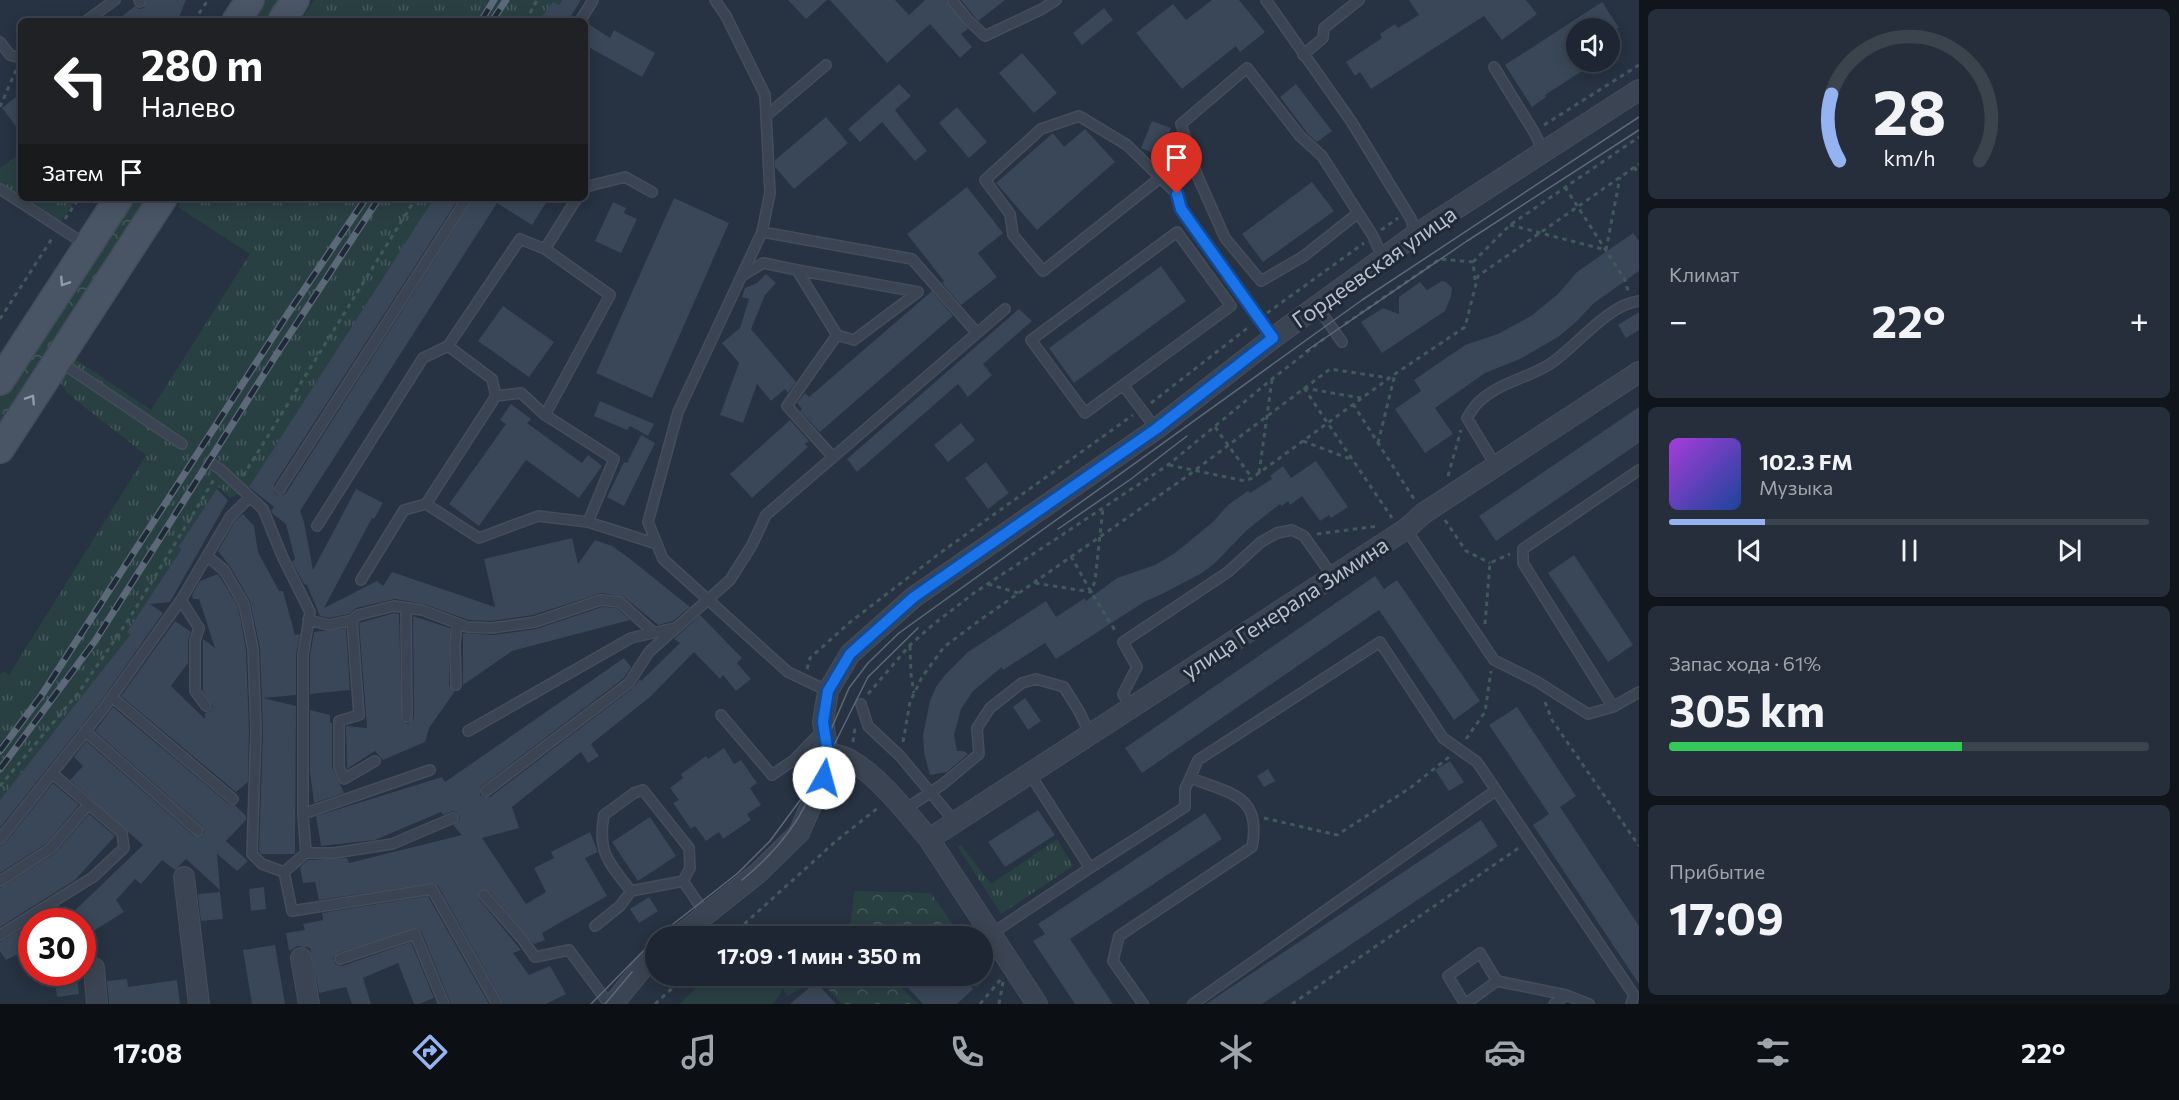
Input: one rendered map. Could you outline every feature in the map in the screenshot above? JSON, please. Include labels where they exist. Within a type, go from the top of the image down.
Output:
[{"type":"main road","points":[[238,18],[250,0]]},
{"type":"main road","points":[[284,18],[296,0]]},
{"type":"main road","points":[[0,381],[117,201]]},
{"type":"main road","points":[[0,449],[161,201]]},
{"type":"street","name":"Гордеевская улица","points":[[692,926],[758,873],[799,833],[824,778],[828,753],[824,729],[824,707],[828,691],[850,654],[914,597],[1156,429],[1273,338],[1383,259],[1413,227],[1544,152],[1639,90]]},
{"type":"street","name":"улица Генерала Зимина","points":[[929,840],[1333,577],[1401,528],[1639,372]]},
{"type":"street","points":[[828,753],[849,759],[885,788],[929,840],[986,926]]},
{"type":"street","points":[[184,877],[200,1004]]},
{"type":"street","points":[[993,937],[1037,1004]]},
{"type":"street","points":[[301,958],[309,1004]]},
{"type":"street","points":[[611,1004],[645,964]]},
{"type":"street","points":[[96,986],[98,1004]]},
{"type":"lane","points":[[90,18],[115,0]]},
{"type":"lane","points":[[582,18],[593,0]]},
{"type":"lane","points":[[715,0],[726,16],[765,95],[770,193],[762,232],[678,412],[648,522],[663,559],[788,672],[828,691]]},
{"type":"lane","points":[[952,0],[985,36],[1056,0]]},
{"type":"lane","points":[[1266,0],[1351,121],[1413,227]]},
{"type":"lane","points":[[1303,55],[1323,38],[1324,28],[1359,0]]},
{"type":"lane","points":[[0,42],[10,55],[18,57]]},
{"type":"lane","points":[[766,116],[826,65]]},
{"type":"lane","points":[[1358,213],[1304,256],[1261,281],[1225,238],[1197,175],[1181,124],[1247,68],[1300,136],[1322,156],[1373,236],[1383,259]]},
{"type":"lane","points":[[1494,68],[1544,152]]},
{"type":"lane","points":[[1160,178],[1043,271],[1013,235],[1010,214],[985,180],[1041,129],[1079,116],[1127,145],[1177,194],[1181,209],[1261,318],[1273,338]]},
{"type":"lane","points":[[588,186],[626,177],[652,192]]},
{"type":"lane","points":[[0,189],[18,200]]},
{"type":"lane","points":[[19,201],[87,245]]},
{"type":"lane","points":[[280,489],[465,201]]},
{"type":"lane","points":[[545,249],[575,201]]},
{"type":"lane","points":[[762,232],[912,259],[977,333]]},
{"type":"lane","points":[[1178,232],[1231,306],[1123,385],[1084,413],[1031,340],[1178,232]]},
{"type":"lane","points":[[317,526],[423,358],[448,346],[520,238],[545,249],[610,295],[545,415]]},
{"type":"lane","points":[[742,276],[763,263],[918,292],[855,340],[837,335],[797,270]]},
{"type":"lane","points":[[1496,466],[1467,418],[1479,400],[1504,384],[1548,365],[1605,317],[1634,301]]},
{"type":"lane","points":[[1317,306],[1342,342]]},
{"type":"lane","points":[[486,791],[629,683],[649,652],[730,580],[752,545],[766,515],[1005,309]]},
{"type":"lane","points":[[834,457],[787,406],[837,335]]},
{"type":"lane","points":[[361,580],[404,510],[426,504],[496,396],[492,379],[448,346]]},
{"type":"lane","points":[[57,360],[182,444]]},
{"type":"lane","points":[[1123,385],[1156,429]]},
{"type":"lane","points":[[496,396],[521,393],[545,415],[614,459],[588,522]]},
{"type":"lane","points":[[209,462],[220,469],[263,509],[283,558],[310,612],[303,655],[303,813],[306,853]]},
{"type":"lane","points":[[1613,707],[1523,563],[1523,549],[1639,470]]},
{"type":"lane","points":[[0,839],[112,697],[181,600],[230,517],[250,497]]},
{"type":"lane","points":[[426,504],[479,538],[538,516],[588,522],[657,544]]},
{"type":"lane","points":[[1401,528],[1494,660],[1536,681],[1588,714],[1613,707],[1639,692]]},
{"type":"lane","points":[[1131,708],[1123,694],[1137,667],[1123,642],[1228,572],[1261,542],[1277,533],[1292,530],[1304,536],[1333,577]]},
{"type":"lane","points":[[207,556],[225,570],[244,604],[253,650],[256,730],[252,854],[262,864],[284,872]]},
{"type":"lane","points":[[181,600],[199,628],[195,641],[195,691],[206,706]]},
{"type":"lane","points":[[308,620],[329,625],[394,606],[422,610],[467,627],[492,628],[536,622],[600,600],[620,602],[654,633]]},
{"type":"lane","points":[[405,608],[407,717]]},
{"type":"lane","points":[[352,620],[359,715],[339,722],[339,767],[344,779],[375,761]]},
{"type":"lane","points":[[456,685],[457,623]]},
{"type":"lane","points":[[468,731],[631,638],[677,627]]},
{"type":"lane","points":[[993,933],[1185,807],[1185,789],[1198,760],[1380,642],[1443,738],[1477,762],[1531,840],[1634,995],[1630,1004]]},
{"type":"lane","points":[[898,803],[930,792],[979,754],[977,728],[990,708],[1022,683],[1036,679],[1064,687],[1090,735]]},
{"type":"lane","points":[[112,697],[233,799]]},
{"type":"lane","points":[[861,704],[868,726],[900,756],[956,822]]},
{"type":"lane","points":[[721,715],[772,775],[794,760],[824,729]]},
{"type":"lane","points":[[85,732],[198,831]]},
{"type":"lane","points":[[303,813],[430,770]]},
{"type":"lane","points":[[0,935],[93,877],[124,848],[122,833],[52,773]]},
{"type":"lane","points":[[1030,774],[1090,868]]},
{"type":"lane","points":[[1143,1004],[1113,961],[1119,936],[1252,847],[1255,830],[1253,816],[1241,798],[1191,778]]},
{"type":"lane","points":[[631,891],[607,860],[600,834],[604,815],[643,789],[689,848],[690,868],[683,881]]},
{"type":"lane","points":[[1193,1004],[1495,791]]},
{"type":"lane","points":[[0,881],[50,849],[88,805]]},
{"type":"lane","points":[[284,872],[306,853],[334,853],[392,844],[453,818]]},
{"type":"lane","points":[[284,872],[292,911],[432,889],[497,1004]]},
{"type":"lane","points":[[683,881],[706,915]]},
{"type":"lane","points":[[595,926],[620,906],[631,891],[683,881]]},
{"type":"lane","points":[[484,895],[535,957],[569,950],[611,1004]]},
{"type":"lane","points":[[340,959],[415,934],[444,1004]]},
{"type":"lane","points":[[1497,981],[1480,953],[1448,976],[1465,1004],[1497,981],[1566,995],[1589,1004]]},
{"type":"lane","points":[[1554,1004],[1566,995]]},
{"type":"path","points":[[196,18],[208,0]]},
{"type":"path","points":[[528,18],[537,0]]},
{"type":"path","points":[[1534,132],[1639,65]]},
{"type":"path","points":[[0,107],[17,68]]},
{"type":"path","points":[[1473,262],[1510,225],[1639,137]]},
{"type":"path","points":[[1168,465],[1245,481],[1252,478],[1389,378],[1465,327],[1478,276],[1639,164]]},
{"type":"path","points":[[1634,167],[1639,174]]},
{"type":"path","points":[[1606,249],[1620,177]]},
{"type":"path","points":[[1565,187],[1625,280],[1634,301]]},
{"type":"path","points":[[0,319],[77,201]]},
{"type":"path","points":[[237,485],[415,201]]},
{"type":"path","points":[[804,679],[810,658],[849,623],[940,553],[1142,410],[1261,318],[1397,218],[1413,227]]},
{"type":"path","points":[[1510,225],[1606,249]]},
{"type":"path","points":[[849,759],[861,704],[880,678],[935,622],[988,584],[1168,465],[1334,331],[1440,259],[1473,262]]},
{"type":"path","points":[[1473,262],[1476,284]]},
{"type":"path","points":[[900,756],[910,702],[922,677],[944,647],[1194,471],[1329,369],[1389,378]]},
{"type":"path","points":[[1378,443],[1395,374]]},
{"type":"path","points":[[1259,473],[1272,379]]},
{"type":"path","points":[[1304,388],[1361,398]]},
{"type":"path","points":[[1304,388],[1401,528]]},
{"type":"path","points":[[1353,404],[1378,443],[1433,507],[1466,552],[1490,563],[1523,549]]},
{"type":"path","points":[[1433,507],[1460,431],[1467,418]]},
{"type":"path","points":[[1215,427],[1252,478]]},
{"type":"path","points":[[1302,441],[1352,459]]},
{"type":"path","points":[[0,786],[80,692],[129,619],[220,469]]},
{"type":"path","points":[[1091,592],[1095,581],[1103,508]]},
{"type":"path","points":[[1304,536],[1401,528]]},
{"type":"path","points":[[1071,556],[1123,642]]},
{"type":"path","points":[[1484,644],[1490,563]]},
{"type":"path","points":[[1033,583],[1091,592]]},
{"type":"path","points":[[988,584],[1018,593]]},
{"type":"path","points":[[910,645],[914,695]]},
{"type":"path","points":[[1253,816],[1337,835],[1410,788],[1459,749],[1485,712],[1494,660]]},
{"type":"path","points":[[1536,681],[1552,720],[1639,846]]},
{"type":"path","points":[[742,926],[836,841],[898,803]]},
{"type":"path","points":[[1292,1004],[1531,840]]},
{"type":"path","points":[[980,1004],[1004,976],[999,1004]]},
{"type":"path","points":[[655,1004],[675,986]]},
{"type":"green space","points":[[261,0],[283,0],[271,18],[250,18]]},
{"type":"green space","points":[[314,0],[562,0],[559,5],[553,3],[540,18],[303,18]]},
{"type":"green space","points":[[18,155],[18,196],[0,184],[0,168]]},
{"type":"green space","points":[[27,201],[75,201],[60,223]]},
{"type":"green space","points":[[130,201],[150,201],[0,433],[0,395]]},
{"type":"green space","points":[[182,201],[432,201],[248,489],[230,498],[219,487],[179,546],[181,550],[127,632],[130,635],[0,800],[0,675],[3,671],[9,675],[146,455],[68,394],[60,382],[75,359],[151,410],[250,254],[178,207]]},
{"type":"green space","points":[[1057,839],[1073,866],[1001,914],[958,847],[961,845],[991,884]]},
{"type":"green space","points":[[854,891],[931,893],[954,926],[850,926]]},
{"type":"green space","points":[[698,986],[782,986],[779,996],[772,1004],[679,1004]]},
{"type":"green space","points":[[782,986],[805,986],[787,996]]},
{"type":"green space","points":[[825,986],[900,986],[918,1004],[842,1004]]},
{"type":"building","points":[[146,0],[186,0],[178,18],[120,18],[135,6],[139,9],[144,8]]},
{"type":"building","points":[[562,0],[581,0],[570,18],[540,18],[553,2],[559,5]]},
{"type":"building","points":[[788,0],[827,0],[806,19]]},
{"type":"building","points":[[830,0],[895,0],[909,15],[925,0],[945,0],[968,29],[961,34],[972,47],[960,58],[930,24],[887,63]]},
{"type":"building","points":[[961,0],[1005,0],[978,21]]},
{"type":"building","points":[[1212,0],[1239,0],[1265,32],[1240,52],[1236,46],[1182,89],[1136,33],[1173,4],[1186,20]]},
{"type":"building","points":[[1409,0],[1526,0],[1537,14],[1502,40],[1484,16],[1371,89],[1360,72],[1355,76],[1346,62],[1382,38],[1380,34],[1395,24],[1398,28],[1419,15]]},
{"type":"building","points":[[1602,2],[1612,18],[1577,18]]},
{"type":"building","points":[[1104,8],[1113,20],[1082,45],[1073,33]]},
{"type":"building","points":[[588,24],[610,38],[614,30],[655,53],[642,77],[588,47]]},
{"type":"building","points":[[1566,25],[1566,72],[1581,72],[1545,95],[1546,97],[1532,107],[1505,65]]},
{"type":"building","points":[[1022,53],[1057,93],[1034,113],[999,73]]},
{"type":"building","points":[[899,84],[911,96],[895,110],[927,151],[915,161],[882,122],[860,142],[848,129]]},
{"type":"building","points":[[1296,84],[1332,131],[1317,142],[1308,134],[1280,97]]},
{"type":"building","points":[[18,95],[18,129],[2,108]]},
{"type":"building","points":[[957,107],[987,142],[969,158],[939,123]]},
{"type":"building","points":[[826,117],[848,143],[794,189],[775,167],[775,160]]},
{"type":"building","points":[[1152,121],[1171,128],[1160,156],[1141,148]]},
{"type":"building","points":[[1085,129],[1115,162],[1037,230],[996,183],[1053,133],[1064,147]]},
{"type":"building","points":[[1312,182],[1334,211],[1263,262],[1242,234]]},
{"type":"building","points":[[967,187],[1003,233],[978,253],[997,277],[961,305],[942,283],[944,281],[907,234]]},
{"type":"building","points":[[674,198],[729,223],[652,398],[596,373]]},
{"type":"building","points":[[432,201],[457,201],[274,485],[274,492],[277,495],[286,493],[472,201],[547,201],[532,225],[497,203],[300,511],[313,570],[356,489],[383,503],[374,519],[372,518],[324,608],[377,581],[383,586],[392,572],[495,607],[484,559],[572,538],[578,564],[595,540],[612,546],[690,607],[673,621],[658,625],[624,597],[602,593],[533,615],[492,621],[468,620],[424,604],[395,599],[356,608],[349,614],[329,618],[320,616],[307,585],[304,584],[292,562],[295,559],[286,524],[273,514],[271,511],[274,507],[249,487]]},
{"type":"building","points":[[613,202],[626,208],[624,213],[637,219],[621,253],[595,241]]},
{"type":"building","points":[[1633,233],[1639,241],[1639,271],[1594,303],[1558,337],[1520,359],[1485,373],[1435,408],[1453,434],[1425,453],[1395,409],[1421,391],[1414,380],[1465,345],[1498,334],[1531,316],[1558,294],[1577,272]]},
{"type":"building","points":[[1161,266],[1186,301],[1074,383],[1049,348]]},
{"type":"building","points":[[766,274],[776,283],[765,295],[751,329],[796,382],[788,393],[785,389],[771,401],[757,384],[743,423],[720,415],[739,363],[722,343],[740,328],[749,299],[742,297],[745,288],[757,283]]},
{"type":"building","points":[[1442,281],[1452,288],[1445,311],[1382,353],[1361,322],[1383,308],[1399,314],[1399,297],[1420,282],[1427,290]]},
{"type":"building","points":[[932,291],[953,316],[820,432],[800,411],[802,409],[797,403],[805,393],[809,397]]},
{"type":"building","points":[[503,306],[554,342],[529,377],[478,341]]},
{"type":"building","points":[[1019,309],[1032,321],[983,364],[992,375],[968,397],[958,384],[857,472],[847,459]]},
{"type":"building","points":[[1639,312],[1639,330],[1626,338],[1618,325]]},
{"type":"building","points":[[600,401],[654,424],[648,436],[630,426],[627,430],[594,416]]},
{"type":"building","points":[[511,404],[531,419],[527,423],[582,463],[588,455],[602,466],[579,498],[526,460],[479,526],[449,504],[506,424],[500,420]]},
{"type":"building","points":[[1639,407],[1639,443],[1496,541],[1479,516]]},
{"type":"building","points":[[790,420],[809,441],[805,444],[808,447],[752,498],[730,474]]},
{"type":"building","points":[[961,423],[975,440],[948,462],[934,445]]},
{"type":"building","points":[[641,435],[655,443],[624,506],[607,497],[624,462],[627,463]]},
{"type":"building","points":[[1316,461],[1348,507],[1331,518],[1329,515],[1320,521],[1302,496],[1290,505],[1288,501],[1282,506],[1280,504],[1247,530],[1202,573],[1144,602],[1056,659],[1045,643],[1003,670],[1002,667],[973,691],[961,709],[954,735],[957,751],[964,751],[968,754],[947,772],[930,775],[924,753],[923,735],[930,701],[944,676],[968,652],[1046,601],[1056,617],[1085,598],[1086,601],[1117,578],[1155,565],[1175,553],[1213,522],[1228,505],[1248,491],[1250,493],[1272,479],[1270,476],[1283,466],[1291,478]]},
{"type":"building","points":[[986,462],[1009,493],[988,509],[965,478]]},
{"type":"building","points":[[217,489],[228,500],[170,602],[150,604],[163,613],[99,704],[0,828],[0,800],[130,635],[127,632],[181,550],[179,546]]},
{"type":"building","points":[[243,514],[254,526],[258,552],[279,591],[283,591],[295,635],[300,634],[296,655],[296,695],[263,698],[296,706],[295,854],[261,854],[259,851],[263,730],[260,648],[250,601],[218,551],[235,521]]},
{"type":"building","points":[[1574,555],[1633,645],[1608,662],[1548,573]]},
{"type":"building","points":[[218,574],[238,606],[246,650],[248,782],[236,792],[121,696],[175,621],[191,632],[188,641],[188,663],[171,686],[205,719],[205,713],[213,706],[203,691],[203,639],[215,648],[199,599],[193,599],[192,595],[200,581]]},
{"type":"building","points":[[1375,576],[1384,589],[1397,580],[1480,701],[1454,720],[1379,610],[1142,773],[1125,748]]},
{"type":"building","points":[[602,607],[617,608],[630,620],[512,651],[463,685],[463,633],[493,635],[536,629]]},
{"type":"building","points":[[394,613],[399,614],[402,721],[408,724],[414,718],[413,616],[450,628],[449,685],[455,691],[429,728],[425,742],[383,760],[375,751],[347,769],[346,726],[367,728],[359,623]]},
{"type":"building","points":[[700,615],[742,658],[737,663],[751,679],[736,691],[723,675],[720,679],[694,652],[650,697],[591,744],[599,756],[588,763],[581,752],[512,807],[519,828],[482,838],[526,904],[546,892],[534,868],[554,858],[551,852],[590,832],[598,852],[585,858],[607,896],[542,933],[545,940],[534,944],[489,891],[482,889],[478,893],[479,899],[521,950],[513,953],[529,975],[550,966],[566,994],[546,1004],[504,1004],[438,886],[434,883],[319,900],[315,882],[303,883],[300,867],[308,860],[347,858],[349,863],[462,835],[453,825],[460,818],[453,811],[443,815],[441,812],[375,840],[321,846],[316,816],[442,777],[445,782],[624,658],[631,667],[624,678],[482,786],[480,795],[490,797],[633,688],[680,643],[674,639]]},
{"type":"building","points":[[346,628],[350,690],[310,694],[310,656],[314,632]]},
{"type":"building","points":[[1025,698],[1041,721],[1028,730],[1013,707]]},
{"type":"building","points":[[113,707],[246,816],[246,820],[226,841],[248,861],[237,871],[217,854],[220,890],[186,859],[175,870],[162,860],[141,884],[135,879],[116,900],[124,912],[96,929],[96,908],[78,908],[143,845],[70,780],[83,766],[74,757],[86,741],[194,836],[201,837],[205,832],[202,826],[95,731]]},
{"type":"building","points":[[1517,707],[1576,796],[1560,807],[1639,926],[1639,984],[1533,825],[1549,814],[1489,725]]},
{"type":"building","points":[[310,710],[330,715],[332,767],[344,793],[314,803],[310,771]]},
{"type":"building","points":[[724,748],[734,764],[741,760],[757,783],[750,788],[761,805],[747,814],[751,820],[723,839],[719,832],[706,841],[695,826],[691,829],[673,803],[679,800],[670,788],[683,778],[681,774],[706,756],[708,759]]},
{"type":"building","points":[[1450,761],[1464,782],[1449,791],[1435,770]]},
{"type":"building","points":[[1268,769],[1275,781],[1264,787],[1257,776]]},
{"type":"building","points":[[53,783],[79,805],[46,844],[0,873],[0,846],[5,843]]},
{"type":"building","points":[[1038,810],[1055,835],[1005,867],[988,842]]},
{"type":"building","points":[[1205,813],[1222,839],[1070,939],[1113,1004],[1075,1004],[1033,941],[1045,934],[1038,924]]},
{"type":"building","points":[[89,814],[115,836],[75,880],[30,908],[18,908],[18,916],[0,927],[0,888],[54,854]]},
{"type":"building","points":[[650,817],[676,856],[638,881],[612,842]]},
{"type":"building","points":[[1481,820],[1498,846],[1262,1004],[1206,1004]]},
{"type":"building","points":[[264,887],[266,909],[251,911],[249,889]]},
{"type":"building","points":[[220,892],[223,919],[201,921],[198,894]]},
{"type":"building","points":[[428,896],[489,1004],[451,1004],[421,931],[417,928],[338,953],[333,958],[335,964],[342,966],[411,942],[434,998],[419,1004],[414,1004],[398,963],[363,978],[371,1004],[352,1004],[346,987],[319,993],[310,948],[298,946],[289,951],[286,933],[305,930],[303,924],[323,920],[322,913]]},
{"type":"building","points":[[649,897],[658,911],[639,923],[630,909]]},
{"type":"building","points":[[18,931],[18,954],[6,960],[0,951],[0,942]]},
{"type":"building","points":[[275,945],[285,1004],[252,1004],[243,950]]},
{"type":"building","points":[[127,979],[128,987],[177,980],[180,1004],[109,1004],[107,981]]},
{"type":"building","points":[[56,986],[78,986],[79,994],[57,997]]},
{"type":"building","points":[[811,986],[820,986],[836,1004],[790,1004]]},
{"type":"building","points":[[906,986],[970,986],[973,989],[957,1004],[923,1004]]},
{"type":"tram line","points":[[671,926],[738,873],[770,841],[801,799],[849,688],[868,663],[899,633],[1362,300],[1639,117]]},
{"type":"tram line","points":[[1306,351],[1467,241],[1639,130]]},
{"type":"tram line","points":[[1058,529],[1131,479],[1187,436]]},
{"type":"tram line","points":[[827,759],[868,677],[918,628]]},
{"type":"tram line","points":[[742,880],[780,843],[808,800]]},
{"type":"tram line","points":[[591,1004],[645,949]]},
{"type":"tram line","points":[[605,1004],[632,972]]},
{"type":"railway","points":[[483,18],[494,0]]},
{"type":"railway","points":[[494,18],[506,0]]},
{"type":"railway","points":[[0,751],[41,696],[287,315],[364,201]]},
{"type":"railway","points":[[0,769],[95,641],[280,349],[377,201]]},
{"type":"route","points":[[824,778],[828,753],[823,722],[824,707],[828,691],[850,654],[914,597],[1156,429],[1273,338],[1261,318],[1181,209],[1177,194]]}]
